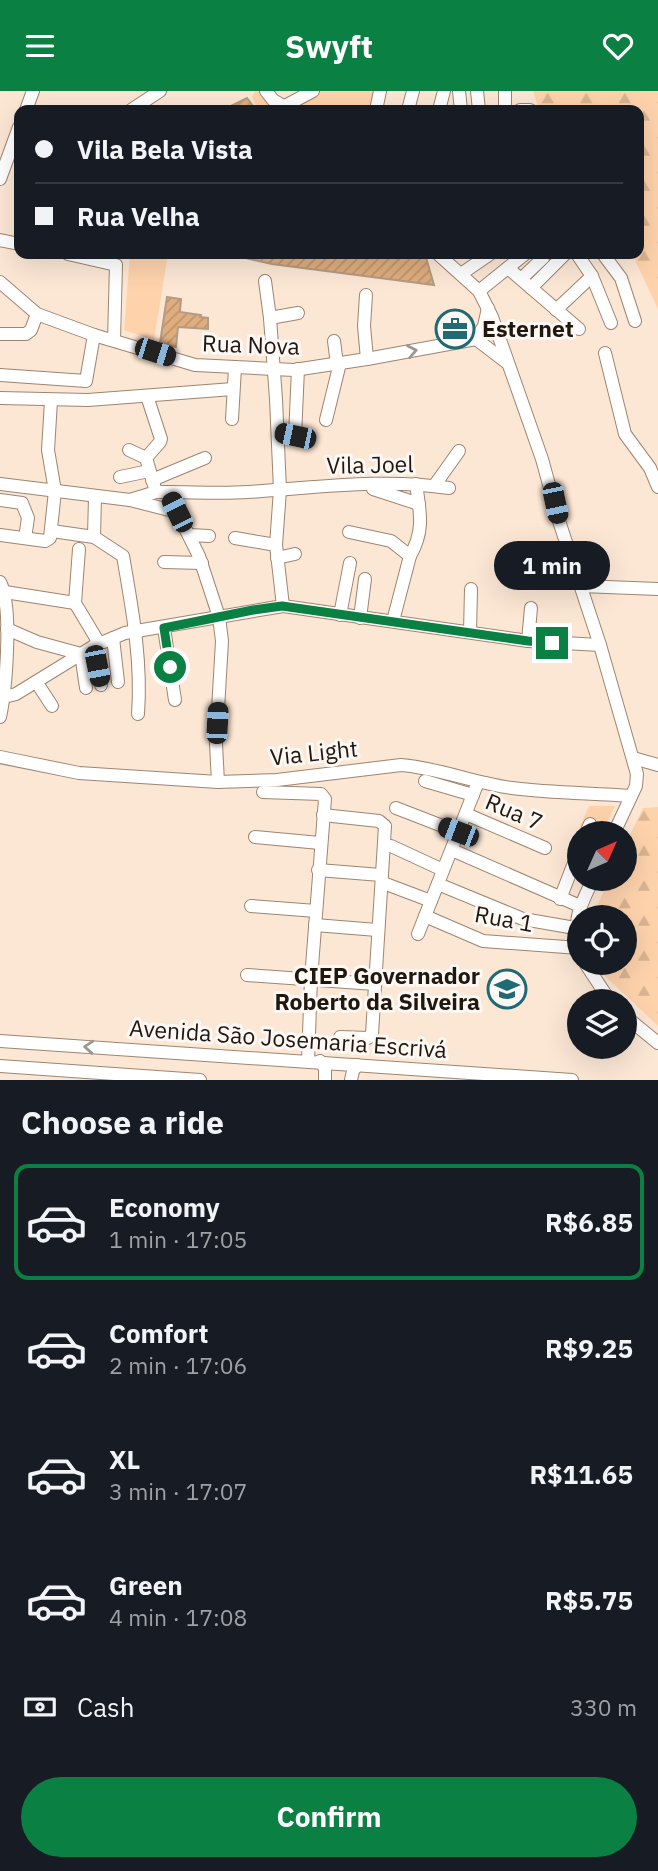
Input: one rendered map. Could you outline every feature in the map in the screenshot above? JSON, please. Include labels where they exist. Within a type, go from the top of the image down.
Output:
[{"type":"street","points":[[139,105],[161,91]]},
{"type":"street","points":[[266,91],[282,105]]},
{"type":"street","points":[[291,105],[313,91]]},
{"type":"street","points":[[0,179],[14,141]]},
{"type":"street","points":[[92,259],[112,263],[117,267],[114,340]]},
{"type":"street","points":[[444,259],[479,291],[488,307],[542,459],[634,758],[637,780],[620,821]]},
{"type":"street","points":[[461,274],[483,259]]},
{"type":"street","points":[[479,291],[515,259],[521,279],[579,329]]},
{"type":"street","points":[[521,279],[542,259]]},
{"type":"street","points":[[531,288],[560,259]]},
{"type":"street","points":[[580,259],[592,276],[611,323]]},
{"type":"street","points":[[607,259],[621,278],[635,321]]},
{"type":"street","points":[[556,310],[592,276]]},
{"type":"street","points":[[265,281],[274,370],[279,490],[276,551],[282,606]]},
{"type":"street","name":"Rua Nova","points":[[0,282],[37,314],[94,335],[195,365],[299,369],[476,339]]},
{"type":"street","points":[[366,295],[364,326],[367,359]]},
{"type":"street","points":[[488,307],[484,326],[476,339],[509,365]]},
{"type":"street","points":[[270,318],[298,313]]},
{"type":"street","points":[[0,334],[26,334],[31,330],[37,314]]},
{"type":"street","points":[[88,400],[86,381],[94,335]]},
{"type":"street","points":[[326,419],[338,363],[334,341]]},
{"type":"street","points":[[605,353],[625,434],[650,468],[658,487]]},
{"type":"street","points":[[193,390],[195,365]]},
{"type":"street","points":[[232,419],[235,368]]},
{"type":"street","points":[[277,432],[297,441],[299,369]]},
{"type":"street","points":[[0,375],[86,381]]},
{"type":"street","points":[[0,398],[88,400],[233,389]]},
{"type":"street","points":[[147,396],[161,441],[154,478]]},
{"type":"street","points":[[48,536],[55,491],[48,450],[51,401]]},
{"type":"street","points":[[129,450],[154,478],[177,512],[202,563],[219,617],[222,641],[216,744],[218,782]]},
{"type":"street","points":[[434,486],[460,451]]},
{"type":"street","points":[[130,500],[154,478],[205,458]]},
{"type":"street","points":[[120,477],[154,478]]},
{"type":"street","name":"Vila Joel","points":[[154,478],[245,493],[359,485],[416,484],[449,488]]},
{"type":"street","points":[[0,484],[130,500],[177,512]]},
{"type":"street","points":[[393,621],[410,556],[421,527],[416,484]]},
{"type":"street","points":[[359,485],[419,504]]},
{"type":"street","points":[[22,486],[22,503],[28,518],[25,538]]},
{"type":"street","points":[[94,537],[95,496]]},
{"type":"street","points":[[0,500],[22,503]]},
{"type":"street","points":[[349,533],[391,541],[410,556]]},
{"type":"street","points":[[0,535],[25,538],[94,537],[123,556],[136,632],[140,692],[138,714]]},
{"type":"street","points":[[188,535],[208,536]]},
{"type":"street","points":[[235,538],[295,554]]},
{"type":"street","points":[[79,548],[75,603],[97,645],[101,685]]},
{"type":"street","points":[[164,562],[202,563]]},
{"type":"street","points":[[340,615],[350,563]]},
{"type":"street","points":[[360,618],[365,579]]},
{"type":"street","points":[[581,586],[658,589]]},
{"type":"street","points":[[0,717],[5,620],[3,587],[75,603]]},
{"type":"street","points":[[470,632],[471,589]]},
{"type":"street","points":[[2,699],[37,683],[81,654],[113,638],[282,606],[528,641],[600,645]]},
{"type":"street","points":[[528,641],[531,608]]},
{"type":"street","points":[[5,620],[37,642],[81,654]]},
{"type":"street","points":[[164,628],[175,700]]},
{"type":"street","points":[[113,638],[118,682]]},
{"type":"street","points":[[81,654],[86,688]]},
{"type":"street","points":[[37,683],[52,706]]},
{"type":"street","name":"Via Light","points":[[0,757],[79,773],[218,782],[277,780],[401,765],[513,788],[631,796]]},
{"type":"street","points":[[634,758],[658,765]]},
{"type":"street","points":[[425,781],[473,795]]},
{"type":"street","points":[[418,934],[478,782]]},
{"type":"street","points":[[262,792],[322,795],[325,799],[311,979],[314,1061],[325,1068],[325,1080]]},
{"type":"street","points":[[396,808],[458,832]]},
{"type":"street","name":"Rua 7","points":[[466,814],[545,848]]},
{"type":"street","points":[[323,815],[384,823],[384,879],[377,930],[371,1035],[368,1038],[340,1037]]},
{"type":"street","points":[[255,837],[320,843]]},
{"type":"street","points":[[391,846],[443,870]]},
{"type":"street","points":[[452,850],[577,905]]},
{"type":"street","points":[[318,870],[384,879],[431,901]]},
{"type":"street","points":[[560,899],[567,881]]},
{"type":"street","points":[[438,884],[523,919],[567,926]]},
{"type":"street","points":[[251,906],[377,930]]},
{"type":"street","name":"Rua 1","points":[[425,916],[483,941],[567,948]]},
{"type":"street","points":[[247,975],[375,984]]},
{"type":"street","points":[[637,1026],[658,1043]]},
{"type":"street","name":"Avenida São Josemaria Escrivá","points":[[0,1041],[572,1080]]},
{"type":"street","points":[[148,1079],[149,1051]]},
{"type":"street","points":[[351,1080],[357,1065]]},
{"type":"street","name":"Avenida São Josemaria Escrivá","points":[[0,1066],[148,1079],[200,1080]]},
{"type":"green space","points":[[255,91],[261,91],[277,105],[256,105],[252,97]]},
{"type":"green space","points":[[317,91],[376,91],[373,105],[277,105]]},
{"type":"green space","points":[[533,91],[658,91],[658,309],[634,259],[644,259],[644,105],[537,105]]},
{"type":"green space","points":[[130,259],[167,259],[154,340],[124,330]]},
{"type":"green space","points":[[589,806],[615,806],[608,821],[582,821]]},
{"type":"green space","points":[[658,807],[658,1026],[637,1006],[637,989],[619,989],[604,975],[637,975],[637,905],[597,905],[604,891],[637,891],[637,821],[643,808]]},
{"type":"building","points":[[247,98],[252,105],[233,105]]},
{"type":"building","points":[[250,259],[426,259],[434,285]]},
{"type":"building","points":[[167,297],[181,299],[180,312],[208,318],[208,329],[178,327],[176,347],[160,343]]},
{"type":"place","name":"Esternet","points":[[455,329]]},
{"type":"place","name":"CIEP Governador Roberto da Silveira","points":[[507,989]]},
{"type":"route","points":[[170,667],[164,628],[282,606],[552,643]]}]
